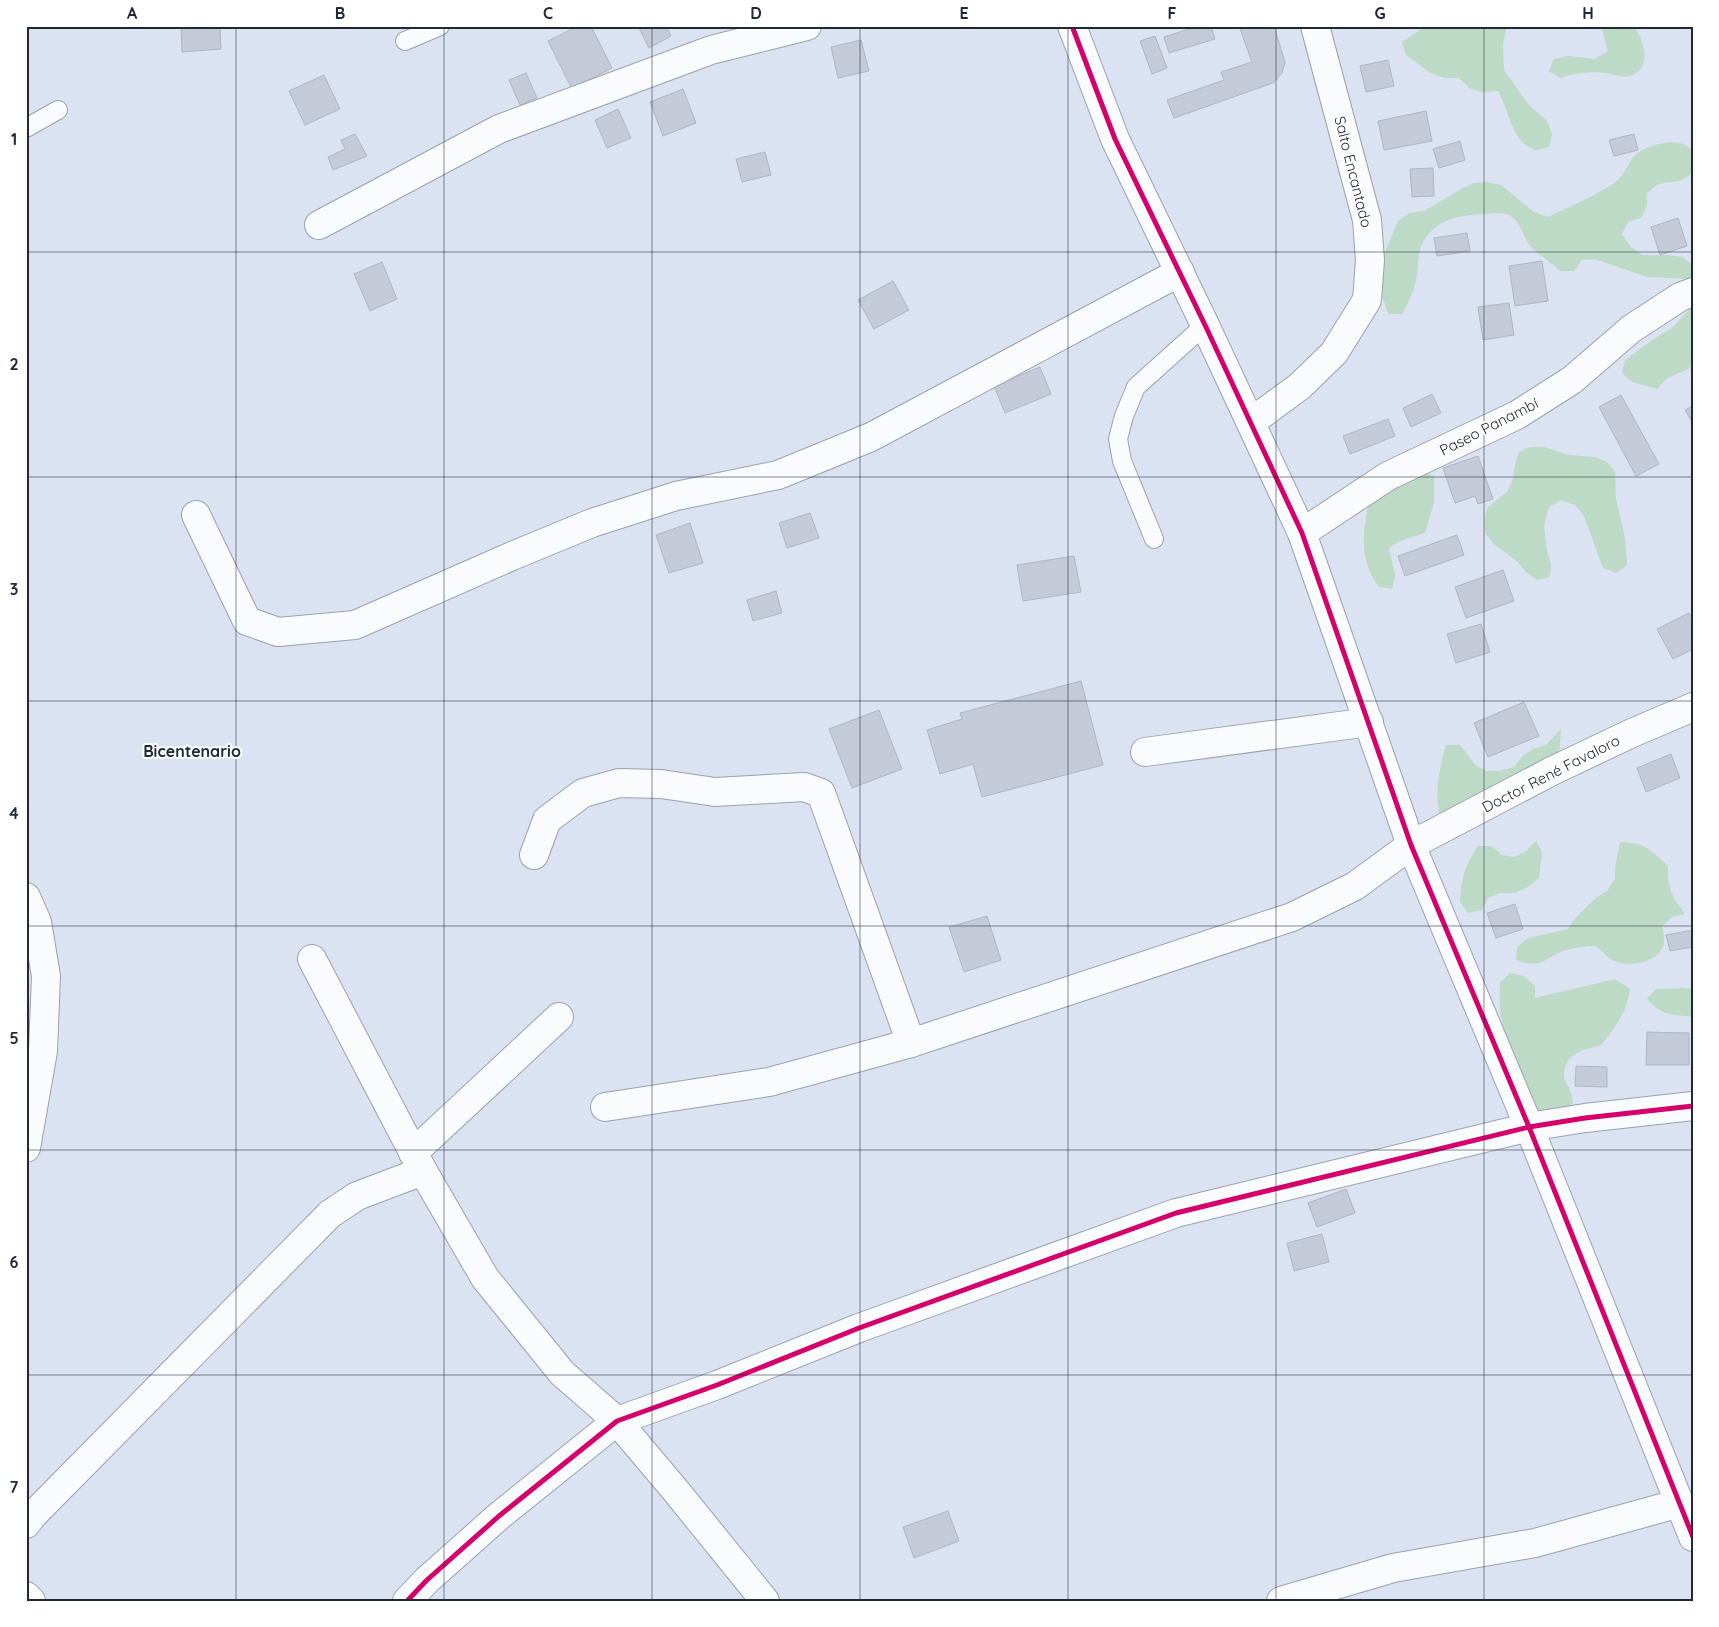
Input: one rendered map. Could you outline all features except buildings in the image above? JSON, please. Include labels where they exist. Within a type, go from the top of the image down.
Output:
[{"type":"street","points":[[319,225],[499,130],[751,33],[807,26]]},
{"type":"street","points":[[1072,26],[1115,139],[1180,272],[1302,533],[1411,845],[1529,1127],[1693,1537]]},
{"type":"street","name":"Salto Encantado","points":[[1251,422],[1300,386],[1334,352],[1367,300],[1370,260],[1367,220],[1315,26]]},
{"type":"street","points":[[196,515],[247,621],[278,632],[356,625],[592,523],[676,496],[778,475],[871,438],[1180,272]]},
{"type":"street","name":"Paseo Panambí","points":[[1302,533],[1388,476],[1517,415],[1572,380],[1631,329],[1680,297],[1693,292]]},
{"type":"street","name":"Doctor René Favaloro","points":[[605,1107],[769,1082],[911,1043],[1292,917],[1355,886],[1411,845],[1552,771],[1632,733],[1693,707]]},
{"type":"street","points":[[1145,752],[1368,722]]},
{"type":"street","points":[[534,855],[547,820],[584,793],[619,783],[661,784],[715,792],[804,787],[821,793],[911,1043]]},
{"type":"street","points":[[26,896],[37,922],[46,976],[43,1051],[26,1148]]},
{"type":"street","points":[[312,959],[418,1162],[485,1278],[562,1373],[617,1421],[765,1601]]},
{"type":"street","points":[[26,1524],[330,1214],[357,1196],[418,1162],[559,1017]]},
{"type":"street","points":[[407,1601],[427,1580],[499,1516],[617,1421],[717,1385],[859,1328],[1176,1213],[1529,1127],[1585,1118],[1693,1106]]},
{"type":"street","points":[[1281,1601],[1393,1568],[1535,1543],[1680,1503]]},
{"type":"street","points":[[26,1596],[31,1601]]},
{"type":"lane","points":[[405,41],[440,26]]},
{"type":"lane","points":[[26,128],[58,110]]},
{"type":"lane","points":[[1154,538],[1122,461],[1118,438],[1124,416],[1136,388],[1205,325]]},
{"type":"green space","points":[[1426,26],[1507,26],[1503,44],[1504,70],[1528,104],[1547,121],[1552,134],[1549,147],[1535,150],[1522,142],[1514,130],[1498,91],[1482,92],[1469,88],[1459,78],[1444,78],[1430,73],[1406,55],[1402,42]]},
{"type":"green space","points":[[1601,26],[1634,26],[1643,45],[1644,52],[1643,65],[1639,71],[1626,77],[1594,72],[1560,78],[1549,71],[1554,59],[1568,56],[1595,59],[1608,51]]},
{"type":"green space","points":[[1670,142],[1684,144],[1693,151],[1693,172],[1679,181],[1657,185],[1647,193],[1647,206],[1641,218],[1628,222],[1622,234],[1630,246],[1642,255],[1682,257],[1693,265],[1693,273],[1689,279],[1647,277],[1595,259],[1582,260],[1574,271],[1560,271],[1531,247],[1515,219],[1511,216],[1502,213],[1468,215],[1441,224],[1427,236],[1419,252],[1416,280],[1407,305],[1402,314],[1388,314],[1380,289],[1381,262],[1398,221],[1409,213],[1424,211],[1474,183],[1487,182],[1501,185],[1534,212],[1548,217],[1590,197],[1617,181],[1633,157],[1642,150]]},
{"type":"green space","points":[[1693,306],[1690,368],[1666,379],[1657,389],[1632,382],[1622,373],[1625,360],[1671,329]]},
{"type":"green space","points":[[1530,447],[1544,447],[1569,455],[1595,457],[1607,462],[1615,472],[1616,499],[1625,538],[1627,565],[1616,573],[1603,568],[1584,516],[1575,505],[1561,500],[1549,507],[1544,526],[1547,551],[1551,564],[1550,577],[1537,580],[1526,572],[1518,562],[1494,544],[1485,533],[1484,520],[1488,507],[1508,491],[1519,452]]},
{"type":"green space","points":[[1420,472],[1434,476],[1434,503],[1425,533],[1400,541],[1389,548],[1395,575],[1392,589],[1379,587],[1367,565],[1365,555],[1364,533],[1369,498]]},
{"type":"green space","points":[[1561,729],[1559,756],[1442,823],[1437,793],[1439,774],[1446,745],[1460,745],[1476,766],[1487,771],[1500,771],[1514,767],[1523,756],[1533,749],[1546,745]]},
{"type":"green space","points":[[1536,841],[1542,852],[1539,878],[1528,887],[1515,893],[1500,893],[1488,898],[1482,910],[1468,913],[1460,902],[1461,886],[1464,873],[1478,846],[1492,846],[1502,855],[1514,857],[1526,851]]},
{"type":"green space","points":[[1620,842],[1628,842],[1647,848],[1668,866],[1668,881],[1671,892],[1685,914],[1672,917],[1662,926],[1664,943],[1660,952],[1644,962],[1632,964],[1614,961],[1600,949],[1593,946],[1566,950],[1538,963],[1532,964],[1516,960],[1517,947],[1528,938],[1568,929],[1576,917],[1596,898],[1607,891],[1615,879],[1615,867]]},
{"type":"green space","points":[[1510,973],[1524,976],[1535,986],[1535,998],[1615,979],[1630,989],[1623,1013],[1600,1046],[1581,1051],[1567,1062],[1564,1078],[1571,1092],[1573,1103],[1563,1111],[1537,1110],[1524,1106],[1519,1065],[1504,1029],[1500,1007],[1500,983]]},
{"type":"green space","points":[[1656,989],[1693,989],[1693,1017],[1662,1011],[1652,1005],[1647,999]]},
{"type":"cycle path","points":[[1072,26],[1115,139],[1205,325],[1302,533],[1411,845],[1529,1127],[1693,1537]]},
{"type":"cycle path","points":[[407,1601],[427,1580],[499,1516],[617,1421],[717,1385],[859,1328],[1176,1213],[1529,1127],[1585,1118],[1693,1106]]},
{"type":"district","name":"Bicentenario","points":[[192,751]]}]
